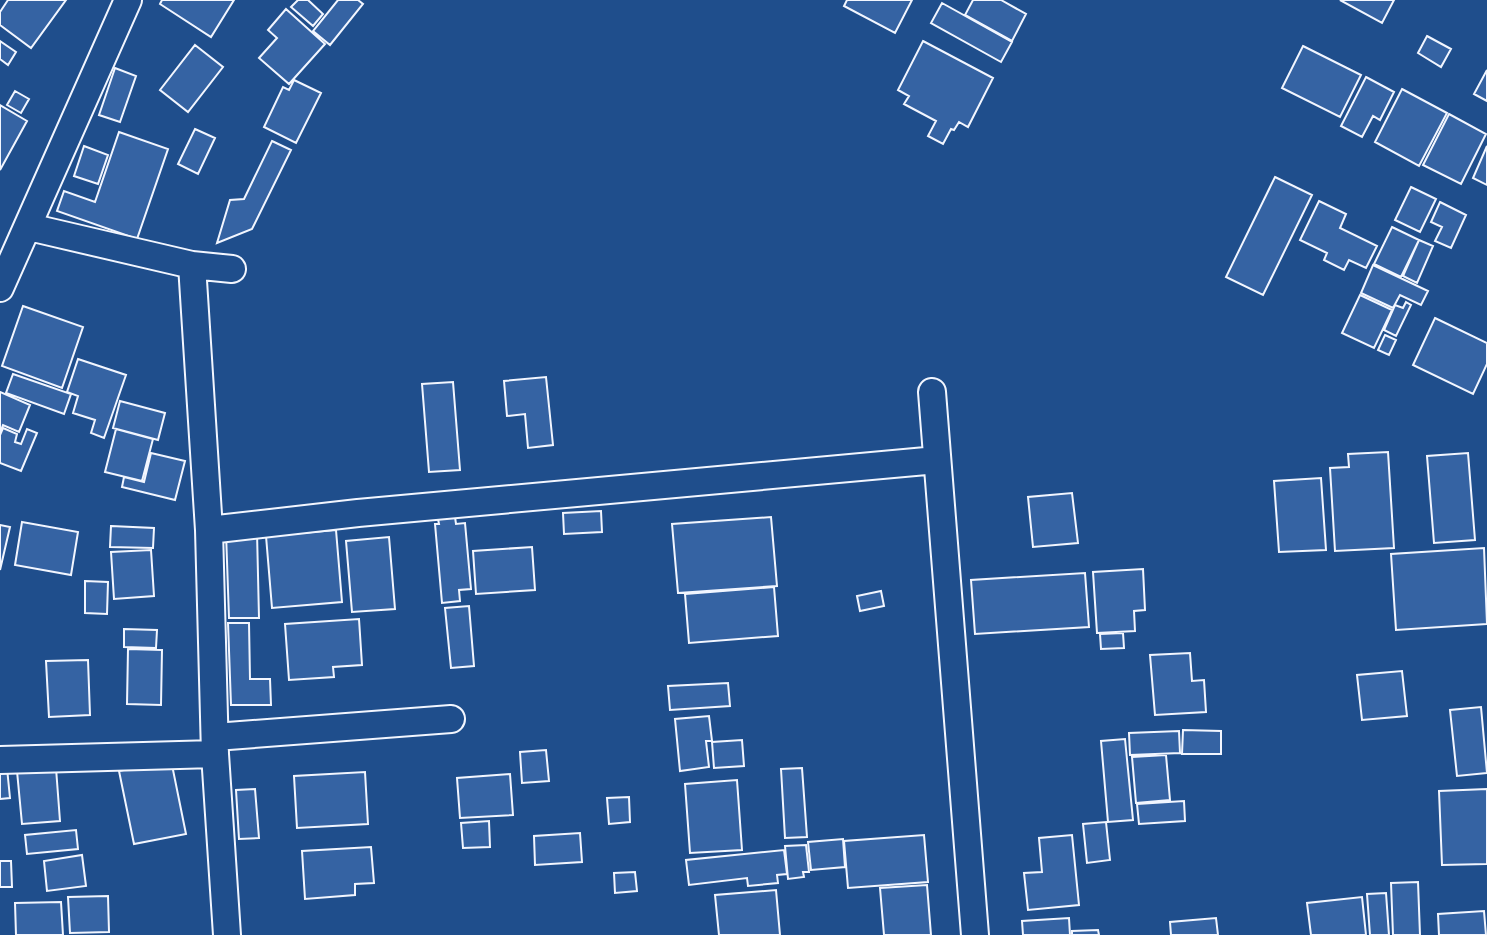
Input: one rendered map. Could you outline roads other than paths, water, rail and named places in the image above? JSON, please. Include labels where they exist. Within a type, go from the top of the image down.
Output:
[{"type":"street","points":[[0,288],[128,0]]},
{"type":"street","points":[[29,227],[192,265],[232,269]]},
{"type":"street","points":[[192,265],[209,530],[215,746],[227,935]]},
{"type":"street","points":[[932,392],[975,935]]},
{"type":"street","points":[[209,530],[451,504],[937,460]]},
{"type":"street","points":[[0,760],[215,746],[451,719]]}]
